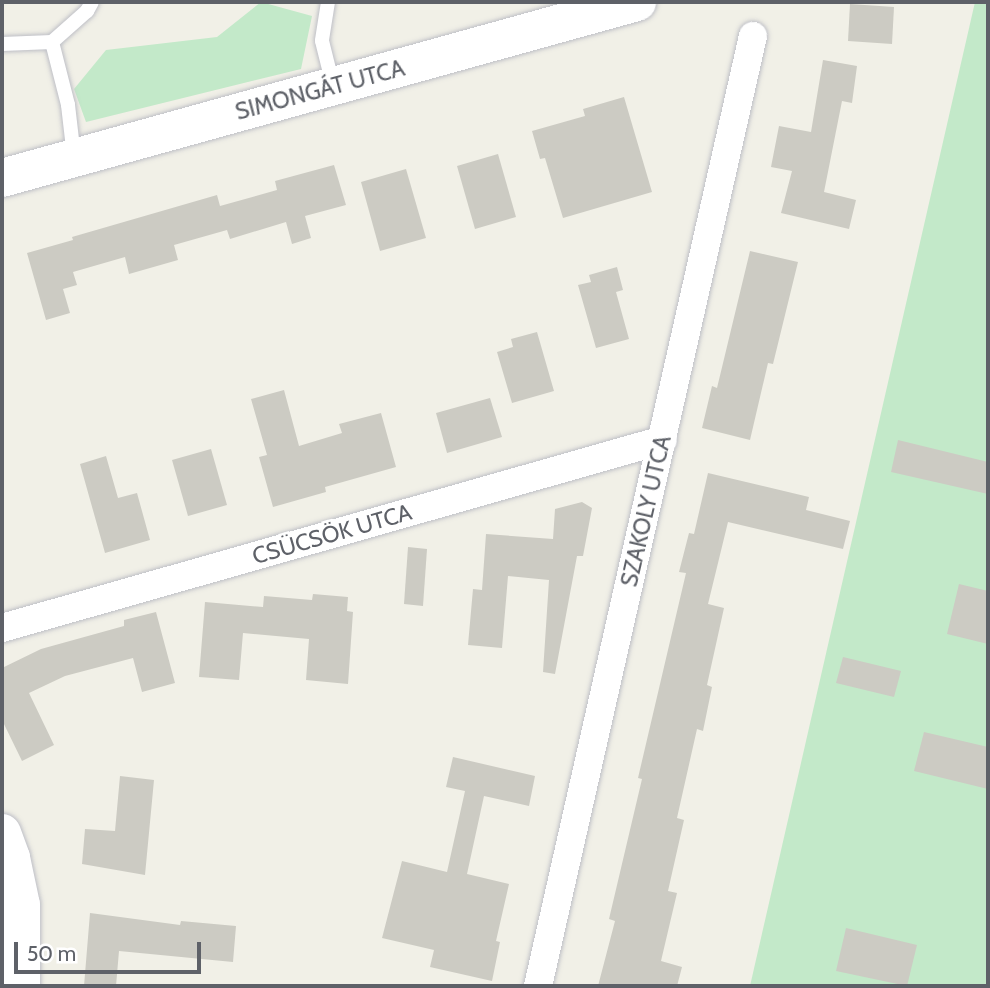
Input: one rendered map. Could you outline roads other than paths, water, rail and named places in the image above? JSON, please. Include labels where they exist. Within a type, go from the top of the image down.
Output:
[{"type":"main road","name":"SIMONGÁT UTCA","points":[[2,178],[637,2]]},
{"type":"main road","points":[[2,833],[19,885],[21,986]]},
{"type":"street","name":"SZAKOLY UTCA","points":[[538,986],[753,36]]},
{"type":"street","name":"CSÜCSÖK UTCA","points":[[2,628],[663,440]]},
{"type":"lane","points":[[2,44],[52,42],[88,11],[92,2]]},
{"type":"lane","points":[[328,2],[322,41],[333,86]]},
{"type":"lane","points":[[52,42],[68,105],[74,158]]}]
